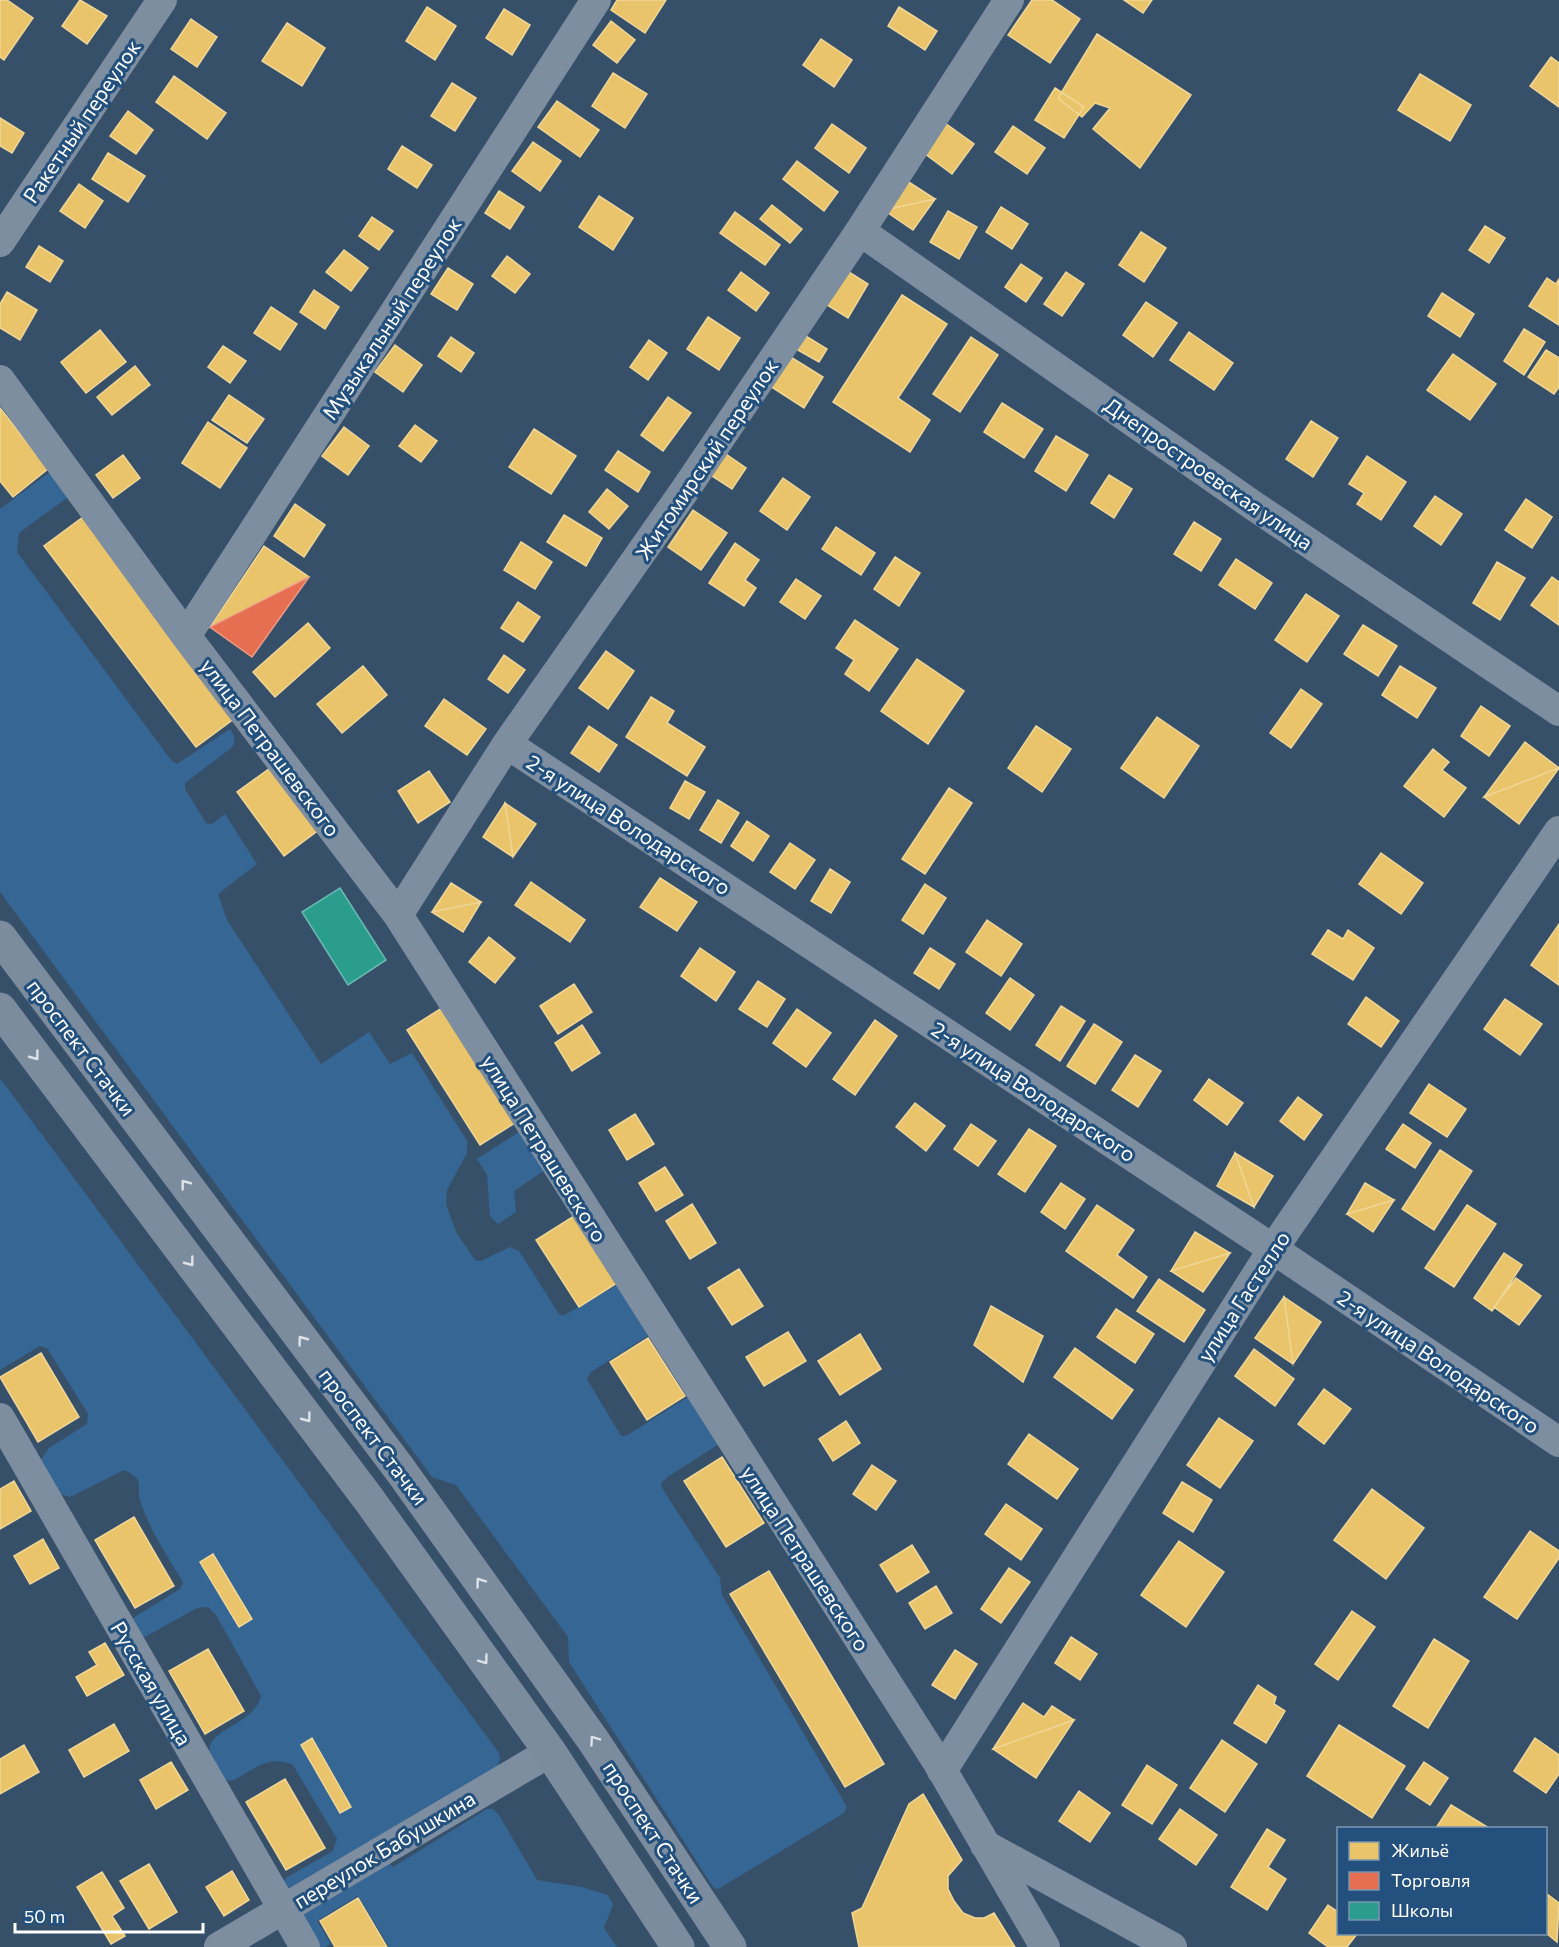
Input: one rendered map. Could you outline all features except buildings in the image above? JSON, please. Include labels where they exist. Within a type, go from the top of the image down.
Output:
[{"type":"main road","name":"проспект Стачки","points":[[0,937],[401,1472],[593,1740],[730,1947]]},
{"type":"main road","name":"проспект Стачки","points":[[0,1009],[362,1491],[550,1752],[678,1947]]},
{"type":"street","name":"Ракетный переулок","points":[[0,243],[162,0]]},
{"type":"street","name":"Музыкальный переулок","points":[[186,636],[596,0]]},
{"type":"street","name":"Житомирский переулок","points":[[398,915],[507,744],[686,490],[860,231],[1009,0]]},
{"type":"street","name":"Днепростроевская улица","points":[[860,231],[1254,506],[1559,711]]},
{"type":"street","name":"улица Петрашевского","points":[[0,380],[186,636],[398,915],[942,1771],[1045,1947]]},
{"type":"street","name":"2-я улица Володарского","points":[[507,744],[1273,1248],[1559,1442]]},
{"type":"street","name":"улица Гастелло","points":[[942,1771],[1273,1248],[1559,831]]},
{"type":"street","name":"Русская улица","points":[[0,1418],[305,1947]]},
{"type":"street","name":"переулок Бабушкина","points":[[219,1947],[550,1752]]},
{"type":"street","points":[[985,1845],[1172,1947]]},
{"type":"shaded area","points":[[50,472],[68,497],[19,533],[17,552],[171,760],[177,764],[230,729],[234,736],[234,744],[185,783],[185,789],[206,823],[212,824],[225,814],[257,864],[218,894],[227,920],[321,1064],[369,1032],[390,1064],[412,1053],[467,1141],[467,1153],[447,1190],[446,1204],[456,1232],[475,1260],[481,1261],[510,1247],[519,1251],[559,1314],[563,1316],[622,1282],[654,1332],[591,1372],[587,1379],[621,1436],[626,1436],[694,1393],[724,1441],[669,1476],[661,1483],[662,1488],[720,1578],[722,1595],[847,1807],[844,1813],[718,1889],[713,1887],[569,1662],[568,1637],[456,1485],[432,1477],[0,892],[0,509]]},
{"type":"shaded area","points":[[0,1078],[499,1753],[500,1760],[497,1767],[287,1890],[283,1883],[286,1878],[333,1851],[337,1839],[293,1765],[277,1761],[269,1762],[234,1780],[227,1781],[216,1767],[210,1750],[212,1742],[218,1735],[248,1716],[256,1707],[261,1696],[216,1615],[208,1607],[197,1608],[143,1638],[130,1625],[133,1618],[180,1589],[183,1582],[149,1524],[139,1497],[139,1484],[136,1477],[124,1470],[70,1497],[58,1493],[40,1461],[49,1448],[87,1424],[88,1414],[47,1348],[40,1346],[0,1370]]},
{"type":"shaded area","points":[[525,1128],[551,1166],[514,1191],[516,1212],[498,1224],[490,1216],[487,1175],[477,1159]]},
{"type":"shaded area","points":[[487,1809],[493,1809],[499,1815],[537,1880],[582,1887],[608,1895],[613,1904],[604,1928],[617,1947],[389,1947],[358,1896],[317,1921],[331,1944],[325,1947],[311,1947],[294,1913],[384,1855],[393,1867]]}]
